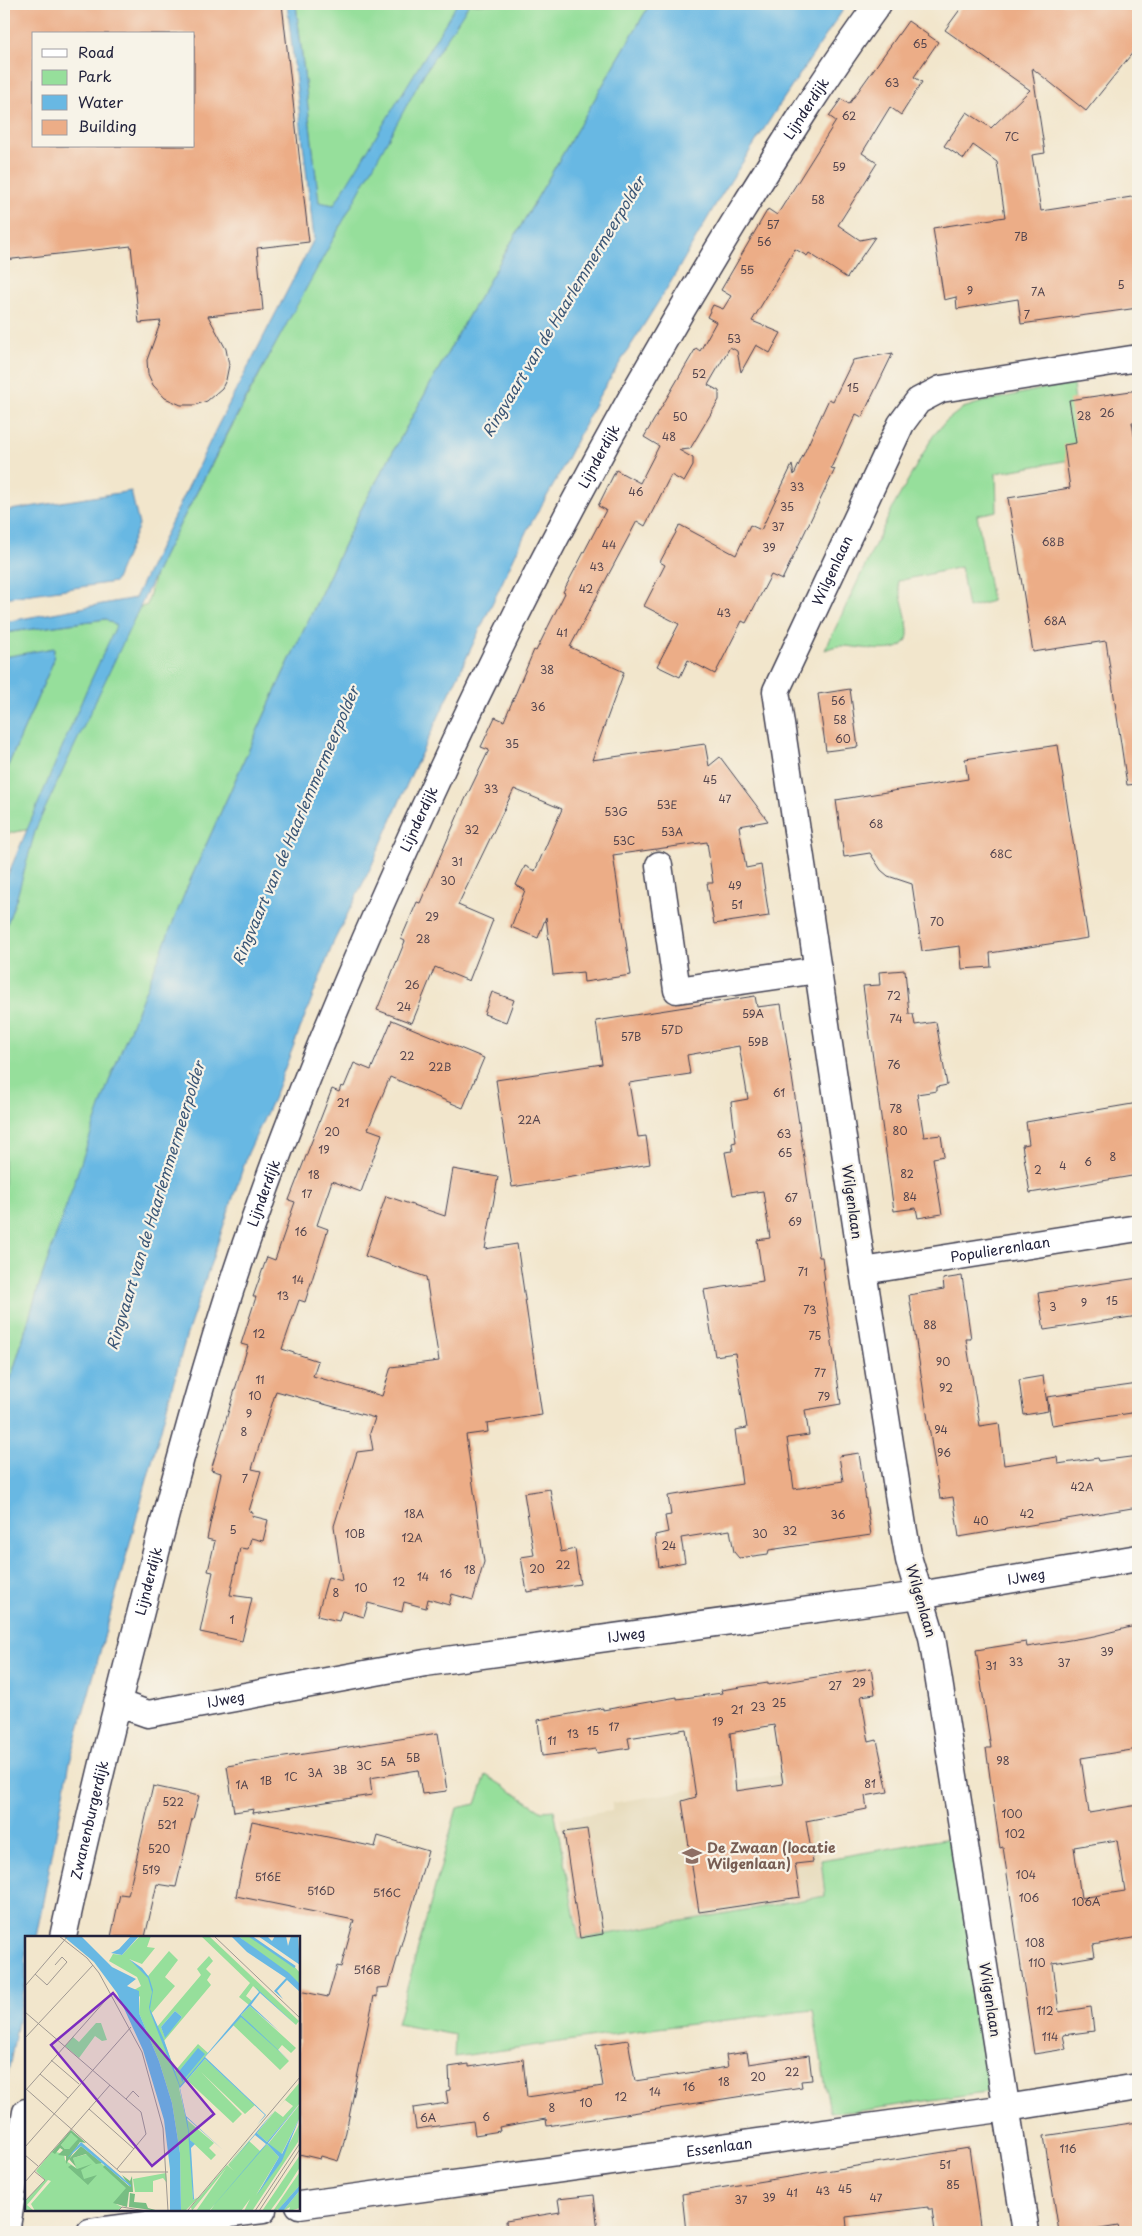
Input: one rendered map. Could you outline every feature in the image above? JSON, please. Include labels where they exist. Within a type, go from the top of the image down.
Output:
[{"type":"street","name":"Lijnderdijk","points":[[117,1703],[173,1482],[216,1333],[258,1209],[354,963],[476,694],[602,447],[681,308],[780,149],[878,4]]},
{"type":"street","name":"Wilgenlaan","points":[[1026,2232],[932,1636],[908,1551],[862,1271],[776,691],[900,424],[918,401],[941,390],[1138,358]]},
{"type":"street","points":[[659,865],[677,990],[818,970]]},
{"type":"street","name":"Populierenlaan","points":[[862,1271],[1138,1228]]},
{"type":"street","name":"IJweg","points":[[117,1703],[148,1714],[425,1663],[919,1595],[1138,1558]]},
{"type":"street","name":"Zwanenburgerdijk","points":[[63,1936],[117,1703]]},
{"type":"street","name":"Essenlaan","points":[[300,2205],[1007,2108],[1138,2087]]},
{"type":"street","points":[[6,2232],[25,2118]]},
{"type":"street","points":[[90,2232],[255,2211]]},
{"type":"shaded area","name":"De Zwaan (locatie Wilgenlaan)","points":[[807,1770],[824,1895],[580,1938],[560,1818],[612,1811],[612,1803]]},
{"type":"green space","points":[[296,4],[650,4],[462,327],[360,511],[282,676],[188,885],[40,1282],[4,1401],[4,929],[36,828],[4,834],[4,775],[53,662],[54,649],[4,657],[4,633],[106,619],[147,605],[155,574],[167,549],[286,324],[335,205],[319,203]]},
{"type":"green space","points":[[1073,384],[1081,458],[996,473],[997,511],[977,515],[992,601],[968,608],[961,567],[898,581],[908,630],[907,640],[901,646],[882,650],[838,646],[825,650],[893,507],[933,436],[946,421],[963,408],[979,403]]},
{"type":"green space","points":[[486,1775],[542,1811],[554,1810],[579,1939],[825,1896],[821,1860],[956,1837],[998,2090],[860,2111],[830,2113],[813,2010],[658,2028],[454,2057],[455,2035],[397,2024],[457,1808],[476,1804]]},
{"type":"water","points":[[287,4],[296,4],[319,202],[334,205],[457,4],[469,4],[425,72],[246,398],[167,549],[36,828],[17,897],[4,932],[4,884],[86,691],[116,626],[106,619],[4,633],[4,622],[135,598],[216,429],[314,239]]},
{"type":"water","name":"Ringvaart van de Haarlemmermeerpolder","points":[[650,4],[847,4],[717,202],[669,285],[599,396],[553,486],[527,530],[411,775],[371,867],[334,941],[273,1099],[248,1153],[186,1337],[70,1762],[36,1936],[25,1936],[25,1985],[4,2094],[4,1401],[40,1282],[109,1081],[188,885],[282,676],[360,511],[462,327]]},
{"type":"water","points":[[131,491],[139,525],[115,582],[4,598],[4,511]]},
{"type":"water","points":[[54,648],[53,662],[4,775],[4,657]]},
{"type":"building","points":[[4,4],[282,4],[309,242],[257,248],[263,310],[208,316],[226,349],[229,365],[222,388],[207,401],[195,405],[181,405],[165,398],[153,385],[148,374],[147,360],[161,321],[139,323],[131,246],[4,260]]},
{"type":"building","points":[[964,4],[1138,4],[1138,46],[1086,111],[1032,68],[1045,153],[1032,155],[1041,211],[1138,196],[1138,308],[1021,324],[1018,299],[957,309],[956,297],[944,300],[933,228],[1005,217],[997,162],[973,145],[964,159],[944,146],[967,112],[991,128],[1030,90],[945,30]]},
{"type":"building","points":[[908,21],[938,42],[914,77],[922,82],[901,115],[890,107],[862,153],[877,163],[838,225],[860,240],[875,237],[847,278],[809,253],[807,256],[795,249],[752,321],[781,333],[770,353],[756,345],[741,372],[737,351],[730,347],[708,385],[719,391],[719,400],[690,449],[679,450],[693,458],[693,466],[684,482],[671,475],[645,526],[637,521],[570,647],[624,672],[592,760],[705,744],[709,766],[720,757],[768,821],[739,826],[746,868],[761,865],[769,916],[714,924],[707,883],[713,883],[707,842],[613,855],[631,975],[584,982],[583,972],[553,975],[546,917],[538,938],[511,927],[525,890],[516,885],[525,866],[535,871],[562,809],[514,789],[458,905],[493,920],[469,981],[435,967],[412,1023],[377,1010],[405,941],[401,939],[417,902],[420,903],[461,808],[489,750],[481,747],[495,717],[504,721],[534,650],[536,651],[565,593],[563,592],[606,510],[598,506],[616,470],[640,483],[659,446],[644,437],[696,348],[700,351],[716,322],[707,317],[713,305],[723,309],[731,296],[721,290],[768,209],[777,215],[836,121],[829,116],[841,99],[849,104]]},
{"type":"building","points":[[893,353],[862,417],[856,414],[831,468],[835,469],[782,580],[771,575],[746,623],[742,621],[715,674],[688,660],[680,677],[657,666],[679,624],[644,606],[665,565],[660,562],[680,525],[736,555],[750,525],[761,530],[792,465],[794,475],[829,399],[833,401],[853,360]]},
{"type":"building","points":[[1138,390],[1138,422],[1132,422],[1138,458],[1138,784],[1127,785],[1106,641],[1033,652],[1008,498],[1070,488],[1064,445],[1076,443],[1069,400]]},
{"type":"building","points":[[850,689],[858,747],[826,751],[818,694]]},
{"type":"building","points":[[1058,745],[1088,938],[990,953],[991,967],[962,969],[960,946],[922,951],[912,884],[888,876],[881,870],[870,853],[844,857],[836,800],[968,779],[965,759]]},
{"type":"building","points":[[905,970],[909,1014],[913,1014],[915,1025],[936,1022],[947,1085],[937,1087],[937,1091],[917,1094],[924,1137],[941,1135],[944,1156],[933,1158],[942,1214],[918,1218],[916,1208],[894,1211],[863,986],[880,985],[879,972]]},
{"type":"building","points":[[492,992],[514,1000],[506,1022],[484,1014]]},
{"type":"building","points":[[755,996],[757,1007],[781,1004],[819,1257],[822,1257],[825,1280],[823,1281],[841,1404],[805,1410],[809,1435],[787,1438],[794,1489],[843,1481],[839,1456],[859,1453],[871,1535],[769,1550],[768,1554],[739,1558],[734,1552],[730,1530],[681,1538],[685,1562],[659,1567],[655,1535],[668,1532],[665,1516],[671,1515],[668,1496],[742,1484],[735,1430],[747,1428],[735,1353],[715,1356],[704,1290],[763,1281],[757,1240],[770,1238],[763,1191],[733,1195],[725,1152],[733,1151],[732,1143],[736,1142],[731,1102],[748,1099],[739,1046],[687,1055],[690,1074],[629,1083],[638,1137],[646,1136],[650,1164],[512,1187],[496,1080],[602,1064],[596,1021]]},
{"type":"building","points":[[392,1020],[484,1058],[463,1108],[390,1077],[368,1129],[382,1134],[361,1192],[332,1181],[317,1225],[328,1229],[305,1302],[299,1300],[282,1349],[318,1361],[313,1376],[382,1396],[391,1367],[439,1361],[426,1277],[365,1256],[386,1196],[445,1216],[453,1169],[498,1177],[485,1249],[517,1244],[542,1415],[487,1423],[488,1432],[466,1435],[484,1562],[473,1600],[452,1594],[449,1605],[428,1599],[426,1608],[404,1602],[402,1612],[368,1603],[364,1617],[342,1611],[339,1621],[317,1616],[328,1577],[342,1581],[334,1526],[357,1452],[373,1450],[370,1433],[375,1418],[276,1391],[252,1469],[261,1471],[249,1511],[253,1512],[252,1516],[268,1520],[263,1541],[251,1538],[248,1549],[240,1548],[230,1595],[252,1598],[242,1641],[200,1632],[213,1572],[208,1571],[215,1541],[207,1539],[221,1473],[211,1470],[248,1346],[241,1344],[256,1297],[253,1297],[267,1257],[275,1260],[295,1202],[289,1200],[332,1089],[339,1092],[341,1086],[344,1087],[354,1063],[371,1070]]},
{"type":"building","points":[[1138,1103],[1138,1175],[1030,1193],[1022,1145],[1029,1144],[1026,1122]]},
{"type":"building","points":[[962,1276],[971,1339],[966,1339],[980,1426],[999,1423],[1004,1465],[1057,1457],[1058,1464],[1098,1458],[1099,1461],[1138,1456],[1138,1507],[959,1537],[953,1497],[940,1499],[909,1295],[944,1289],[943,1279]]},
{"type":"building","points":[[1138,1278],[1138,1316],[1044,1330],[1038,1293]]},
{"type":"building","points":[[1043,1376],[1048,1411],[1024,1415],[1019,1380]]},
{"type":"building","points":[[1138,1384],[1138,1412],[1052,1425],[1047,1397]]},
{"type":"building","points":[[550,1489],[561,1552],[575,1549],[580,1584],[527,1592],[521,1557],[534,1555],[524,1493]]},
{"type":"building","points":[[1135,1626],[1135,1628],[1138,1628],[1138,1749],[1081,1758],[1089,1813],[1138,1805],[1138,1937],[1093,1945],[1095,1956],[1053,1963],[1059,2012],[1091,2007],[1094,2031],[1063,2035],[1066,2049],[1034,2054],[1003,1847],[1000,1848],[994,1807],[986,1748],[991,1748],[976,1650],[1026,1642],[1027,1647],[1094,1636]],"holes":[[[1117,1840],[1125,1891],[1081,1898],[1074,1847]]]},
{"type":"building","points":[[871,1668],[875,1694],[861,1696],[869,1742],[877,1740],[888,1792],[865,1796],[867,1809],[806,1821],[813,1862],[795,1864],[800,1897],[699,1912],[682,1801],[696,1797],[686,1729],[628,1738],[630,1748],[597,1753],[596,1749],[542,1756],[538,1720],[677,1697],[677,1699],[722,1693],[721,1690],[768,1683],[768,1685]],"holes":[[[774,1725],[783,1784],[736,1791],[730,1733]]]},
{"type":"building","points":[[438,1733],[447,1791],[422,1794],[418,1770],[370,1778],[372,1795],[253,1813],[254,1809],[234,1812],[227,1766]]},
{"type":"building","points":[[153,1786],[199,1796],[176,1887],[157,1884],[145,1936],[111,1936],[120,1894],[128,1895]]},
{"type":"building","points":[[252,1821],[375,1847],[378,1836],[428,1851],[389,1987],[377,1988],[377,1997],[374,1996],[343,2146],[338,2161],[321,2156],[320,2159],[300,2154],[300,1991],[328,1997],[337,1966],[341,1967],[354,1920],[236,1896]]},
{"type":"building","points":[[587,1829],[603,1934],[580,1938],[564,1832]]},
{"type":"building","points":[[628,2040],[635,2081],[728,2067],[726,2055],[747,2052],[749,2064],[809,2055],[812,2080],[801,2081],[802,2087],[547,2126],[546,2119],[499,2127],[500,2131],[475,2135],[473,2121],[416,2129],[413,2108],[448,2103],[446,2091],[450,2090],[449,2067],[469,2064],[469,2067],[523,2059],[527,2097],[603,2086],[596,2045]]},
{"type":"building","points":[[1138,2122],[1138,2229],[1120,2232],[1118,2226],[1082,2232],[1059,2232],[1044,2136]]},
{"type":"building","points":[[969,2148],[981,2232],[935,2232],[932,2209],[928,2209],[928,2207],[846,2217],[847,2227],[818,2232],[686,2232],[682,2194]]},
{"type":"building","points":[[594,2195],[598,2232],[507,2232],[506,2221],[560,2212],[558,2199]]},
{"type":"place","name":"De Zwaan (locatie Wilgenlaan)","points":[[692,1856]]}]
